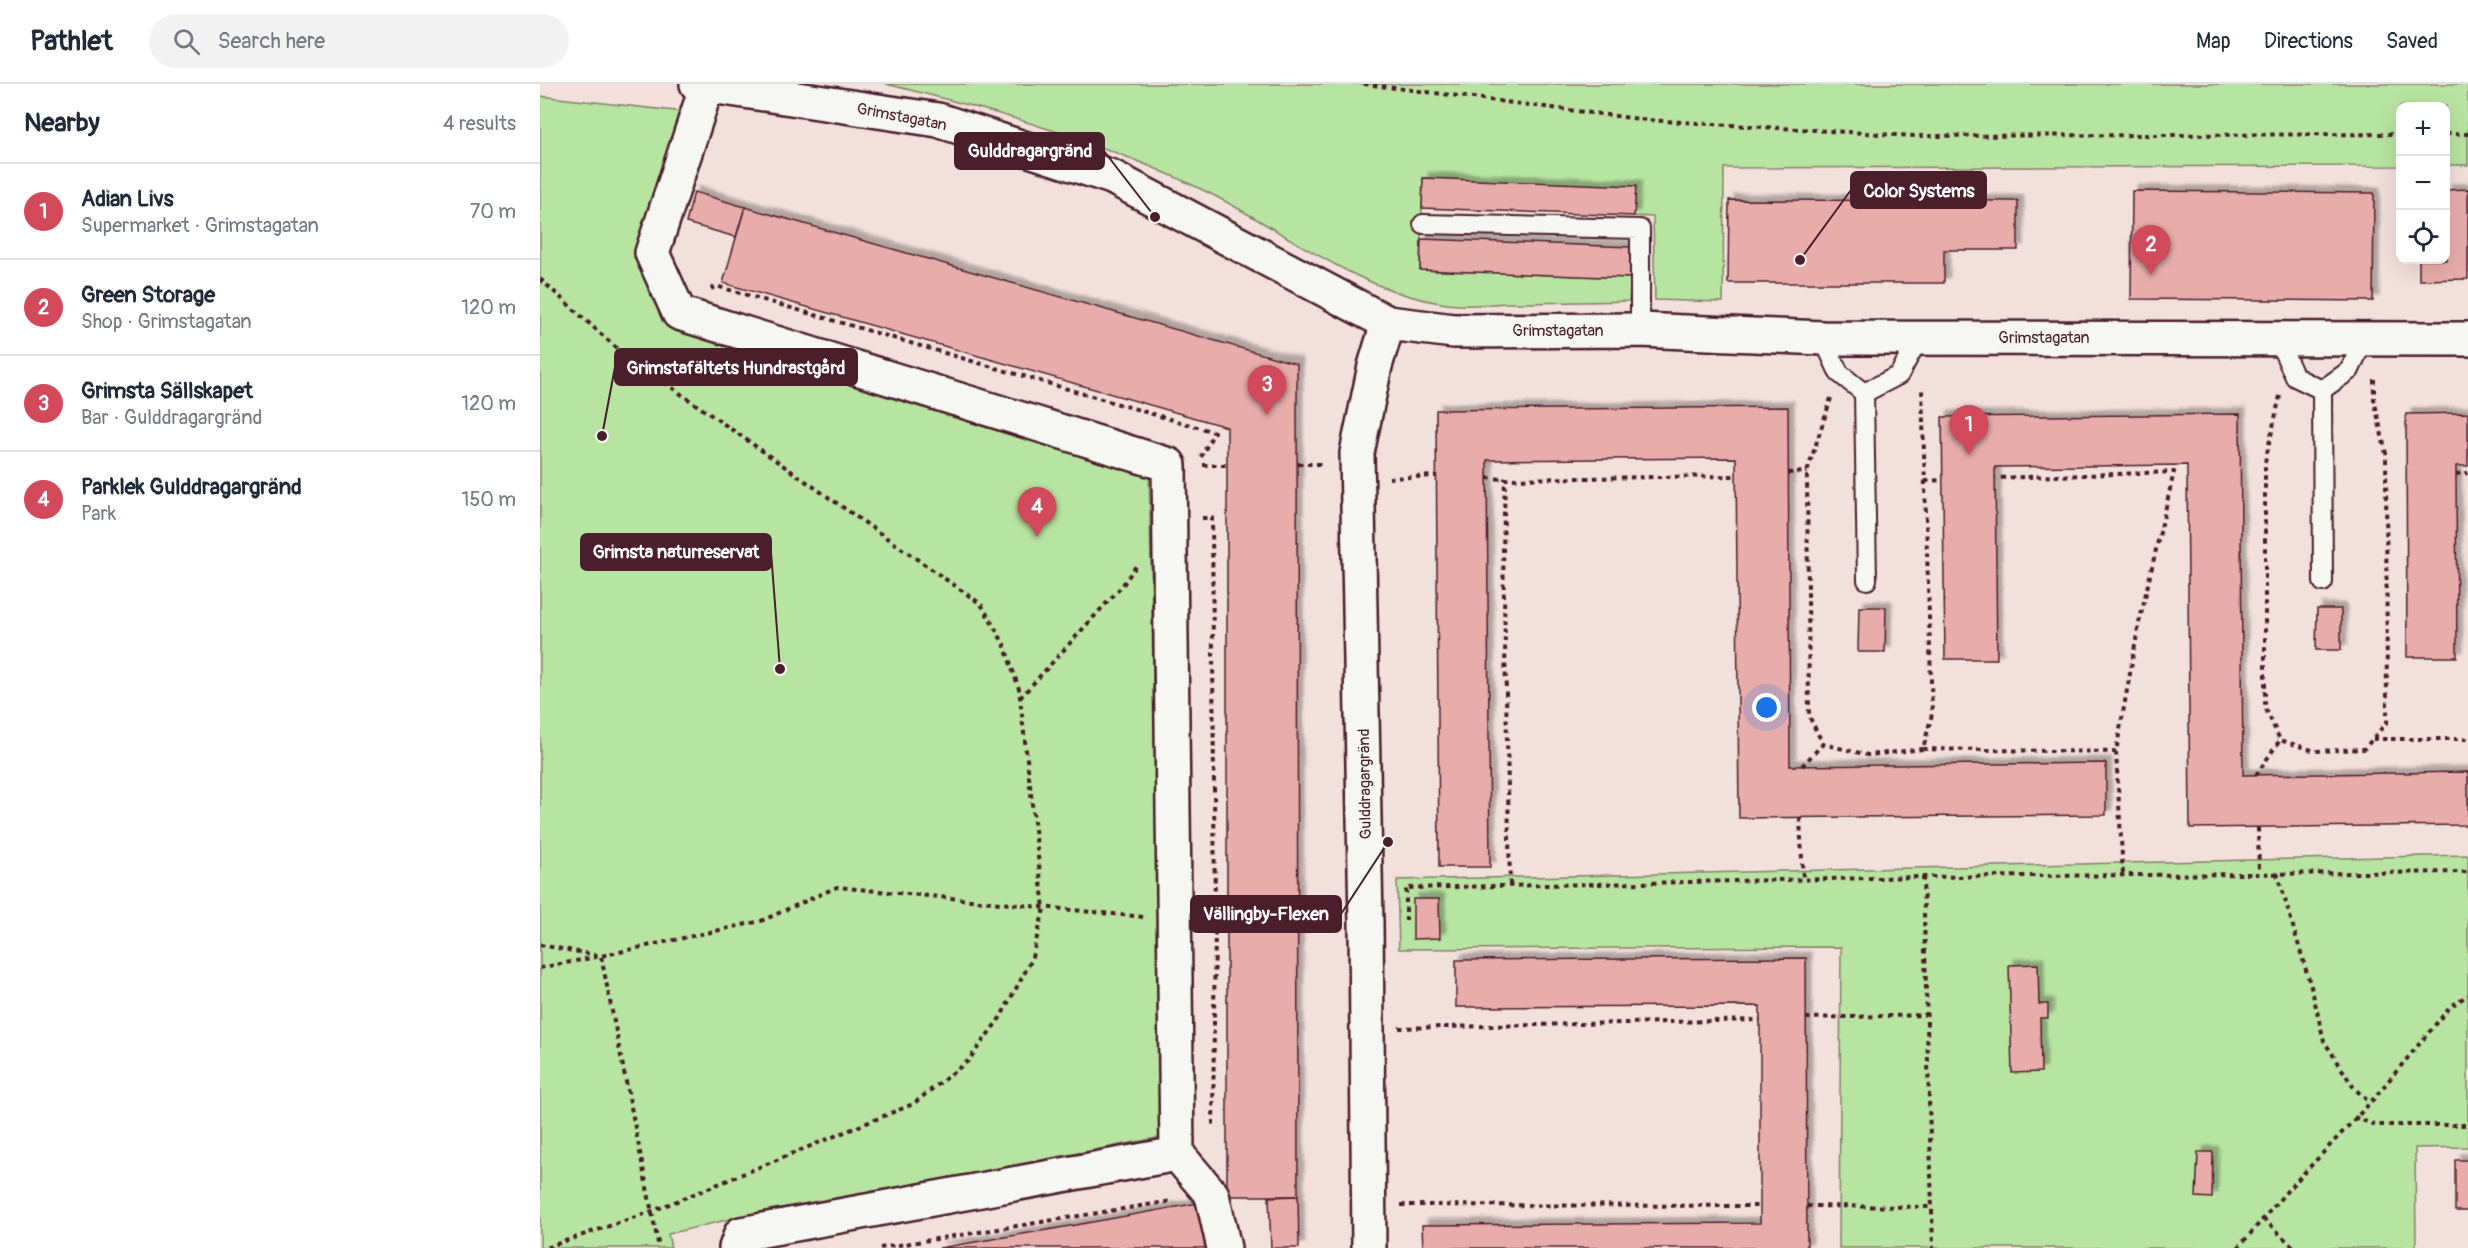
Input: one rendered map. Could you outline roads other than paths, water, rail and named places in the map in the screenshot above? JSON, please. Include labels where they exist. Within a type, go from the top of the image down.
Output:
[{"type":"street","points":[[702,85],[652,253],[680,313],[1169,465],[1183,520],[1174,919],[1177,1154],[1212,1195],[1224,1248]]},
{"type":"street","name":"Grimstagatan","points":[[702,85],[938,120],[1112,177],[1388,323],[1454,331],[1640,330],[1823,338],[1920,336],[2468,339]]},
{"type":"street","name":"Gulddragargränd","points":[[1369,1248],[1368,1029],[1345,472],[1356,453],[1375,366],[1388,323]]},
{"type":"street","points":[[736,1248],[741,1234],[1177,1154]]},
{"type":"lane","points":[[1423,224],[1640,229],[1640,330]]},
{"type":"lane","points":[[1864,393],[1899,375],[1920,336]]},
{"type":"lane","points":[[1823,338],[1839,373],[1864,393]]},
{"type":"lane","points":[[2277,338],[2295,377],[2322,390]]},
{"type":"lane","points":[[2322,390],[2350,370],[2364,338]]},
{"type":"lane","points":[[2322,390],[2323,582]]},
{"type":"lane","points":[[1864,393],[1867,580]]},
{"type":"place","name":"Gulddragargränd","points":[[1155,217]]},
{"type":"place","name":"Color Systems","points":[[1800,260]]},
{"type":"place","name":"Green Storage","points":[[2151,275]]},
{"type":"place","name":"Grimsta Sällskapet","points":[[1267,415]]},
{"type":"place","name":"Grimstafältets Hundrastgård","points":[[602,436]]},
{"type":"place","name":"Adian Livs","points":[[1969,455]]},
{"type":"place","name":"Parklek Gulddragargränd","points":[[1037,537]]},
{"type":"place","name":"Grimsta naturreservat","points":[[780,669]]},
{"type":"place","name":"Vällingby-Flexen","points":[[1388,842]]}]
